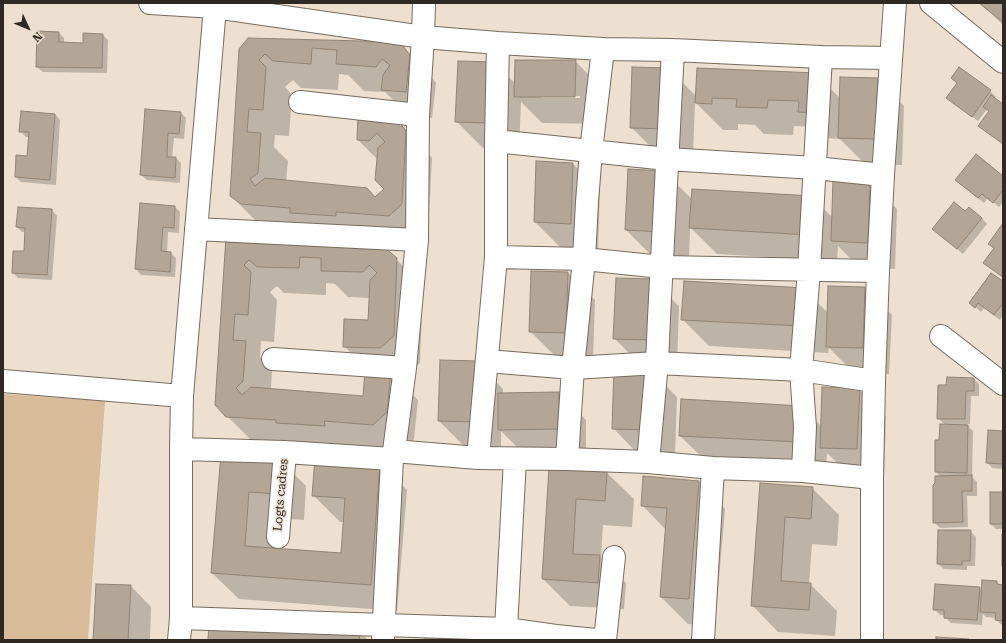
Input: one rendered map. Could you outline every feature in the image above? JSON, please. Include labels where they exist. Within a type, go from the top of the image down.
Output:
[{"type":"street","points":[[150,3],[215,7],[423,37],[498,43],[821,57],[892,58]]},
{"type":"street","points":[[383,633],[393,455],[405,368],[417,240],[418,115],[424,3]]},
{"type":"street","points":[[872,640],[872,478],[874,381],[883,175],[895,3]]},
{"type":"street","points":[[931,3],[1003,62]]},
{"type":"street","points":[[180,640],[182,396],[215,7]]},
{"type":"street","points":[[478,458],[496,258],[498,43]]},
{"type":"street","points":[[567,459],[573,368],[584,259],[591,151],[603,48]]},
{"type":"street","points":[[648,462],[657,363],[673,50]]},
{"type":"street","points":[[803,472],[805,427],[801,370],[809,270],[821,57]]},
{"type":"street","points":[[300,102],[418,115]]},
{"type":"street","points":[[496,141],[667,159],[815,168],[883,175]]},
{"type":"street","points":[[196,229],[417,240]]},
{"type":"street","points":[[496,258],[584,259],[662,267],[878,271]]},
{"type":"street","points":[[941,336],[1003,384]]},
{"type":"street","points":[[273,358],[405,368]]},
{"type":"street","points":[[487,362],[573,368],[657,363],[801,370],[874,381]]},
{"type":"street","points":[[3,381],[182,396]]},
{"type":"street","points":[[181,449],[648,462],[713,468],[803,472],[872,478]]},
{"type":"street","name":"Logts cadres","points":[[278,537],[285,452]]},
{"type":"street","points":[[506,628],[515,459]]},
{"type":"street","points":[[703,640],[713,468]]},
{"type":"street","points":[[605,640],[614,557]]},
{"type":"street","points":[[181,618],[383,633],[506,628],[556,638],[596,640]]},
{"type":"shaded area","points":[[3,394],[105,401],[88,640],[3,640]]},
{"type":"building","points":[[1003,3],[1003,22],[980,4]]},
{"type":"building","points":[[37,31],[59,32],[59,42],[83,43],[83,33],[103,34],[102,68],[36,67]]},
{"type":"building","points":[[248,38],[400,42],[410,55],[406,92],[381,90],[383,75],[390,65],[382,59],[376,67],[336,64],[337,50],[312,48],[311,64],[273,61],[265,54],[259,60],[266,67],[263,110],[249,109],[247,132],[261,133],[258,173],[250,179],[255,186],[265,178],[367,188],[375,197],[384,189],[375,180],[378,148],[385,142],[377,133],[369,141],[357,140],[358,114],[395,117],[406,131],[402,204],[389,216],[336,212],[336,216],[290,213],[290,208],[241,204],[230,196],[239,49]]},
{"type":"building","points":[[515,60],[576,60],[575,97],[514,97]]},
{"type":"building","points":[[458,61],[495,62],[493,123],[455,122]]},
{"type":"building","points":[[632,67],[669,68],[667,129],[630,128]]},
{"type":"building","points":[[959,67],[991,90],[972,117],[946,98],[957,83],[951,78]]},
{"type":"building","points":[[697,68],[817,73],[815,113],[798,112],[799,101],[768,100],[767,108],[736,107],[737,99],[712,98],[712,104],[695,103]]},
{"type":"building","points":[[840,77],[878,78],[875,139],[838,138]]},
{"type":"building","points":[[991,95],[1003,104],[1003,144],[978,126],[989,111],[983,107]]},
{"type":"building","points":[[145,109],[181,112],[179,134],[168,133],[167,157],[176,157],[175,178],[140,175]]},
{"type":"building","points":[[21,111],[55,114],[50,180],[15,177],[16,155],[27,156],[29,132],[19,132]]},
{"type":"building","points":[[976,154],[1003,176],[1003,190],[993,203],[982,194],[978,198],[955,180]]},
{"type":"building","points":[[536,161],[573,163],[571,224],[534,222]]},
{"type":"building","points":[[628,169],[665,171],[662,232],[625,230]]},
{"type":"building","points":[[833,180],[870,182],[868,243],[831,241]]},
{"type":"building","points":[[692,189],[812,196],[810,235],[689,228]]},
{"type":"building","points":[[954,202],[965,211],[969,207],[982,218],[957,249],[932,229]]},
{"type":"building","points":[[140,203],[175,206],[174,228],[163,227],[161,251],[171,252],[170,272],[135,269]]},
{"type":"building","points":[[18,207],[52,209],[47,275],[12,273],[13,251],[24,251],[25,228],[16,227]]},
{"type":"building","points":[[1003,223],[1003,277],[983,263],[994,248],[988,244]]},
{"type":"building","points":[[226,237],[384,247],[397,258],[394,336],[380,348],[343,347],[344,319],[368,320],[370,280],[377,273],[369,265],[363,272],[321,271],[321,258],[300,257],[299,268],[257,267],[249,260],[244,265],[251,272],[248,315],[235,314],[233,340],[246,341],[243,381],[236,388],[242,395],[251,387],[363,396],[365,370],[391,372],[387,412],[373,425],[324,421],[325,426],[276,423],[276,420],[226,417],[215,405]]},
{"type":"building","points":[[531,271],[568,272],[566,333],[529,332]]},
{"type":"building","points":[[991,273],[1003,281],[1003,303],[994,315],[978,303],[975,308],[969,303]]},
{"type":"building","points":[[616,278],[653,279],[651,340],[613,339]]},
{"type":"building","points":[[684,281],[805,288],[802,326],[681,320]]},
{"type":"building","points":[[828,286],[865,287],[863,348],[826,347]]},
{"type":"building","points":[[440,360],[477,361],[474,422],[438,421]]},
{"type":"building","points":[[614,368],[651,369],[649,430],[612,429]]},
{"type":"building","points":[[947,377],[974,378],[974,391],[966,391],[965,419],[937,419],[938,385],[946,385]]},
{"type":"building","points":[[822,387],[860,388],[857,449],[820,448]]},
{"type":"building","points":[[559,392],[559,429],[498,430],[498,393]]},
{"type":"building","points":[[681,399],[802,406],[800,442],[679,436]]},
{"type":"building","points":[[940,424],[968,425],[967,473],[935,472],[935,440],[939,440]]},
{"type":"building","points":[[988,430],[1003,431],[1003,464],[986,463]]},
{"type":"building","points":[[221,454],[280,459],[277,494],[249,492],[245,546],[341,553],[345,498],[312,496],[315,457],[380,462],[371,585],[211,573]]},
{"type":"building","points":[[549,468],[607,472],[605,501],[576,499],[573,554],[600,555],[598,583],[542,579]]},
{"type":"building","points":[[972,475],[972,491],[962,491],[963,522],[933,523],[933,485],[935,483],[935,476]]},
{"type":"building","points":[[643,476],[699,481],[689,599],[660,597],[667,508],[641,506]]},
{"type":"building","points":[[760,483],[813,487],[811,519],[785,517],[781,581],[811,583],[809,610],[751,606]]},
{"type":"building","points":[[990,492],[1003,492],[1003,524],[990,524]]},
{"type":"building","points":[[938,530],[971,530],[970,561],[962,561],[962,565],[937,564]]},
{"type":"building","points":[[1003,535],[1003,566],[1002,566]]},
{"type":"building","points":[[982,580],[997,581],[997,584],[1003,585],[1003,621],[995,620],[996,613],[980,612]]},
{"type":"building","points":[[96,584],[131,585],[128,640],[93,640]]},
{"type":"building","points":[[935,584],[980,587],[977,620],[944,618],[944,610],[933,610]]},
{"type":"building","points":[[209,622],[360,630],[359,640],[208,640]]},
{"type":"building","points":[[425,631],[536,640],[424,640]]},
{"type":"building","points":[[936,637],[969,639],[969,640],[936,640]]}]
